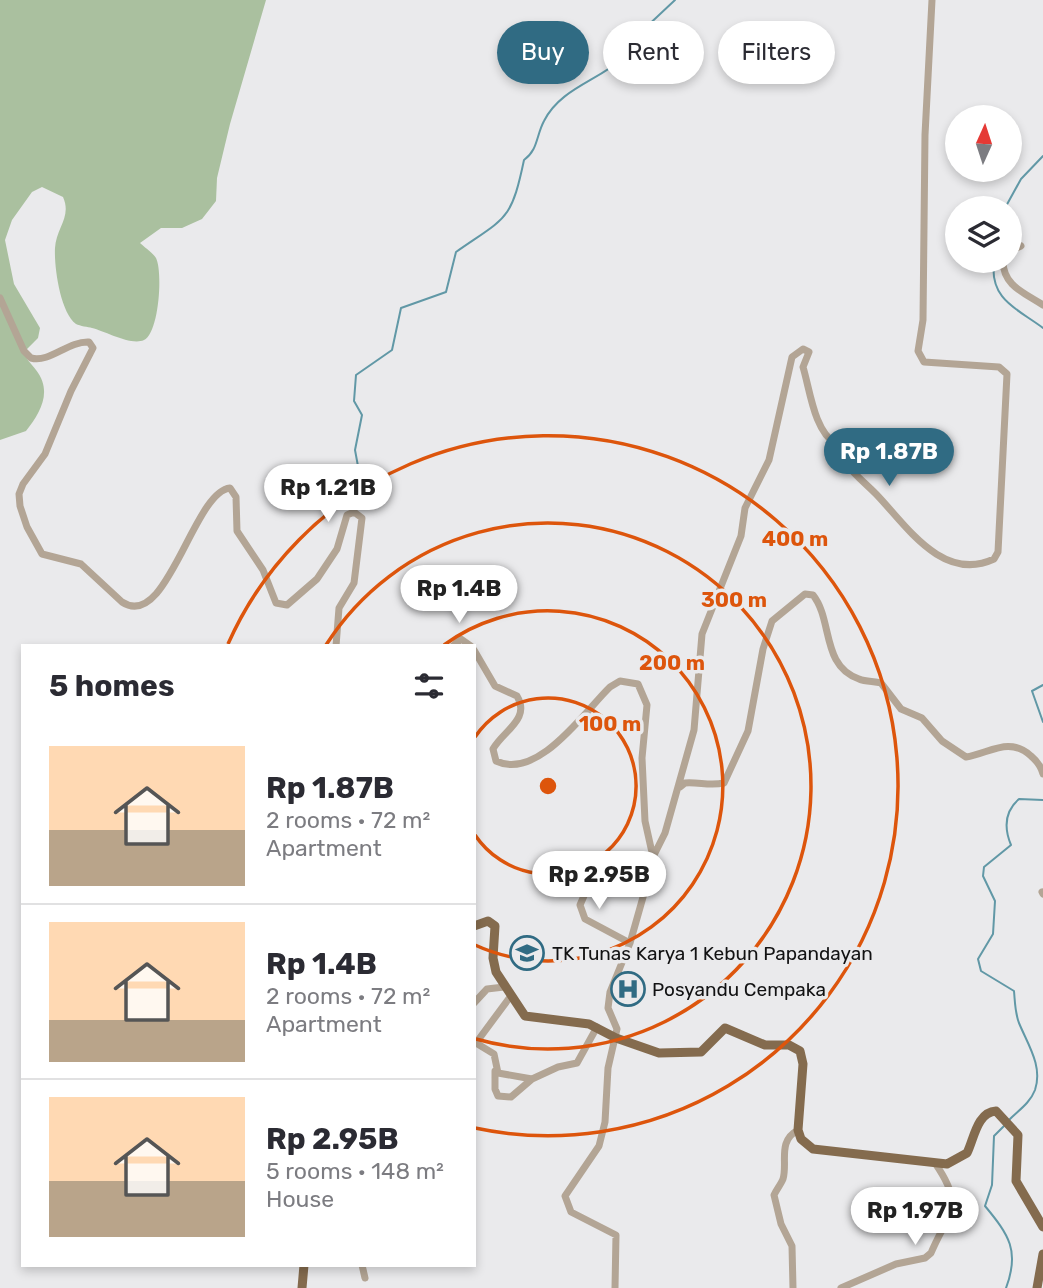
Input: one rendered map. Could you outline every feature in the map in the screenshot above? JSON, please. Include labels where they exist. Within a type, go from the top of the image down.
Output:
[{"type":"main road","points":[[476,925],[488,921],[495,926],[494,965],[510,997],[531,1018],[597,1027],[616,1038],[659,1053],[697,1054],[705,1050],[722,1030],[728,1028],[765,1045],[792,1046],[803,1056],[798,1130],[801,1139],[819,1151],[947,1164],[967,1153],[978,1124],[987,1113],[996,1111],[1014,1127],[1019,1140],[1014,1173],[1016,1181],[1043,1227]]},
{"type":"main road","points":[[1037,1288],[1043,1254]]},
{"type":"main road","points":[[302,1288],[304,1267]]},
{"type":"street","points":[[615,1288],[616,1236],[571,1212],[565,1196],[599,1146],[605,1122],[608,1068],[617,1029],[608,1002],[630,943],[653,857],[665,833],[694,730],[702,634],[741,536],[745,508],[769,460],[792,356],[796,351],[809,352],[803,367],[820,423],[828,439],[836,444],[842,460],[855,476],[918,542],[933,554],[975,565],[994,559],[998,552],[1007,374],[999,367],[924,362],[918,351],[923,320],[925,135],[932,0]]},
{"type":"street","points":[[1005,273],[1015,290],[1043,305]]},
{"type":"street","points":[[0,298],[24,351],[31,358],[40,360],[64,347],[87,342],[92,345],[92,352],[71,391],[45,454],[19,494],[20,506],[38,549],[49,557],[68,558],[81,564],[122,602],[138,606],[163,586],[214,497],[230,488],[236,497],[237,531],[262,570],[276,603],[287,605],[317,579],[337,548],[347,515],[359,513],[362,533],[354,567],[354,583],[339,608],[336,644]]},
{"type":"street","points":[[678,790],[685,783],[701,782],[710,786],[724,783],[748,731],[763,649],[772,621],[805,594],[813,595],[822,606],[828,644],[849,674],[860,680],[881,682],[901,709],[922,718],[942,741],[966,757],[1005,746],[1018,746],[1042,767],[1043,775]]},
{"type":"street","points":[[476,654],[495,687],[517,696],[521,705],[520,714],[513,726],[493,749],[496,761],[503,764],[526,762],[547,752],[615,683],[626,681],[638,684],[647,705],[642,758],[645,821],[653,857]]},
{"type":"street","points":[[630,943],[584,919],[580,905],[598,864],[605,859],[623,865],[647,879]]},
{"type":"street","points":[[476,1001],[487,989],[504,987]]},
{"type":"street","points":[[510,997],[476,1043],[494,1054],[498,1097],[511,1097],[532,1079],[579,1061],[597,1027]]},
{"type":"street","points":[[495,1071],[532,1079]]},
{"type":"street","points":[[793,1288],[792,1246],[781,1224],[774,1195],[784,1177],[782,1154],[792,1133],[798,1130]]},
{"type":"street","points":[[841,1288],[896,1264],[917,1261],[930,1253],[952,1213],[947,1180],[935,1163]]},
{"type":"street","points":[[362,1267],[365,1279]]},
{"type":"green space","points":[[0,0],[266,0],[230,124],[217,178],[216,201],[202,219],[182,228],[161,228],[140,243],[156,258],[159,276],[156,315],[149,335],[144,340],[125,340],[78,325],[70,318],[59,288],[55,256],[56,241],[66,211],[63,197],[42,187],[32,192],[12,220],[5,240],[14,284],[40,328],[38,338],[25,354],[41,378],[44,394],[40,410],[26,431],[0,440]]},
{"type":"waterway","points":[[360,498],[360,477],[355,450],[362,415],[354,401],[356,375],[392,350],[401,308],[446,292],[456,252],[504,216],[515,196],[524,160],[532,152],[541,127],[551,110],[569,93],[622,59],[625,47],[675,0]]},
{"type":"waterway","points":[[1012,196],[1021,179],[1043,156]]},
{"type":"waterway","points":[[994,273],[996,285],[1007,302],[1043,328]]},
{"type":"waterway","points":[[1043,685],[1032,691],[1043,722]]},
{"type":"waterway","points":[[1010,1119],[1033,1095],[1037,1072],[1018,1019],[1014,991],[981,971],[978,959],[993,934],[995,901],[983,876],[984,867],[1011,845],[1007,832],[1010,809],[1019,799],[1043,800]]},
{"type":"waterway","points":[[1004,1126],[994,1136],[992,1185],[985,1206],[1010,1244],[1012,1264],[1006,1288]]},
{"type":"place","name":"TK Tunas Karya 1 Kebun Papandayan","points":[[527,953]]},
{"type":"place","name":"Posyandu Cempaka","points":[[628,989]]}]
